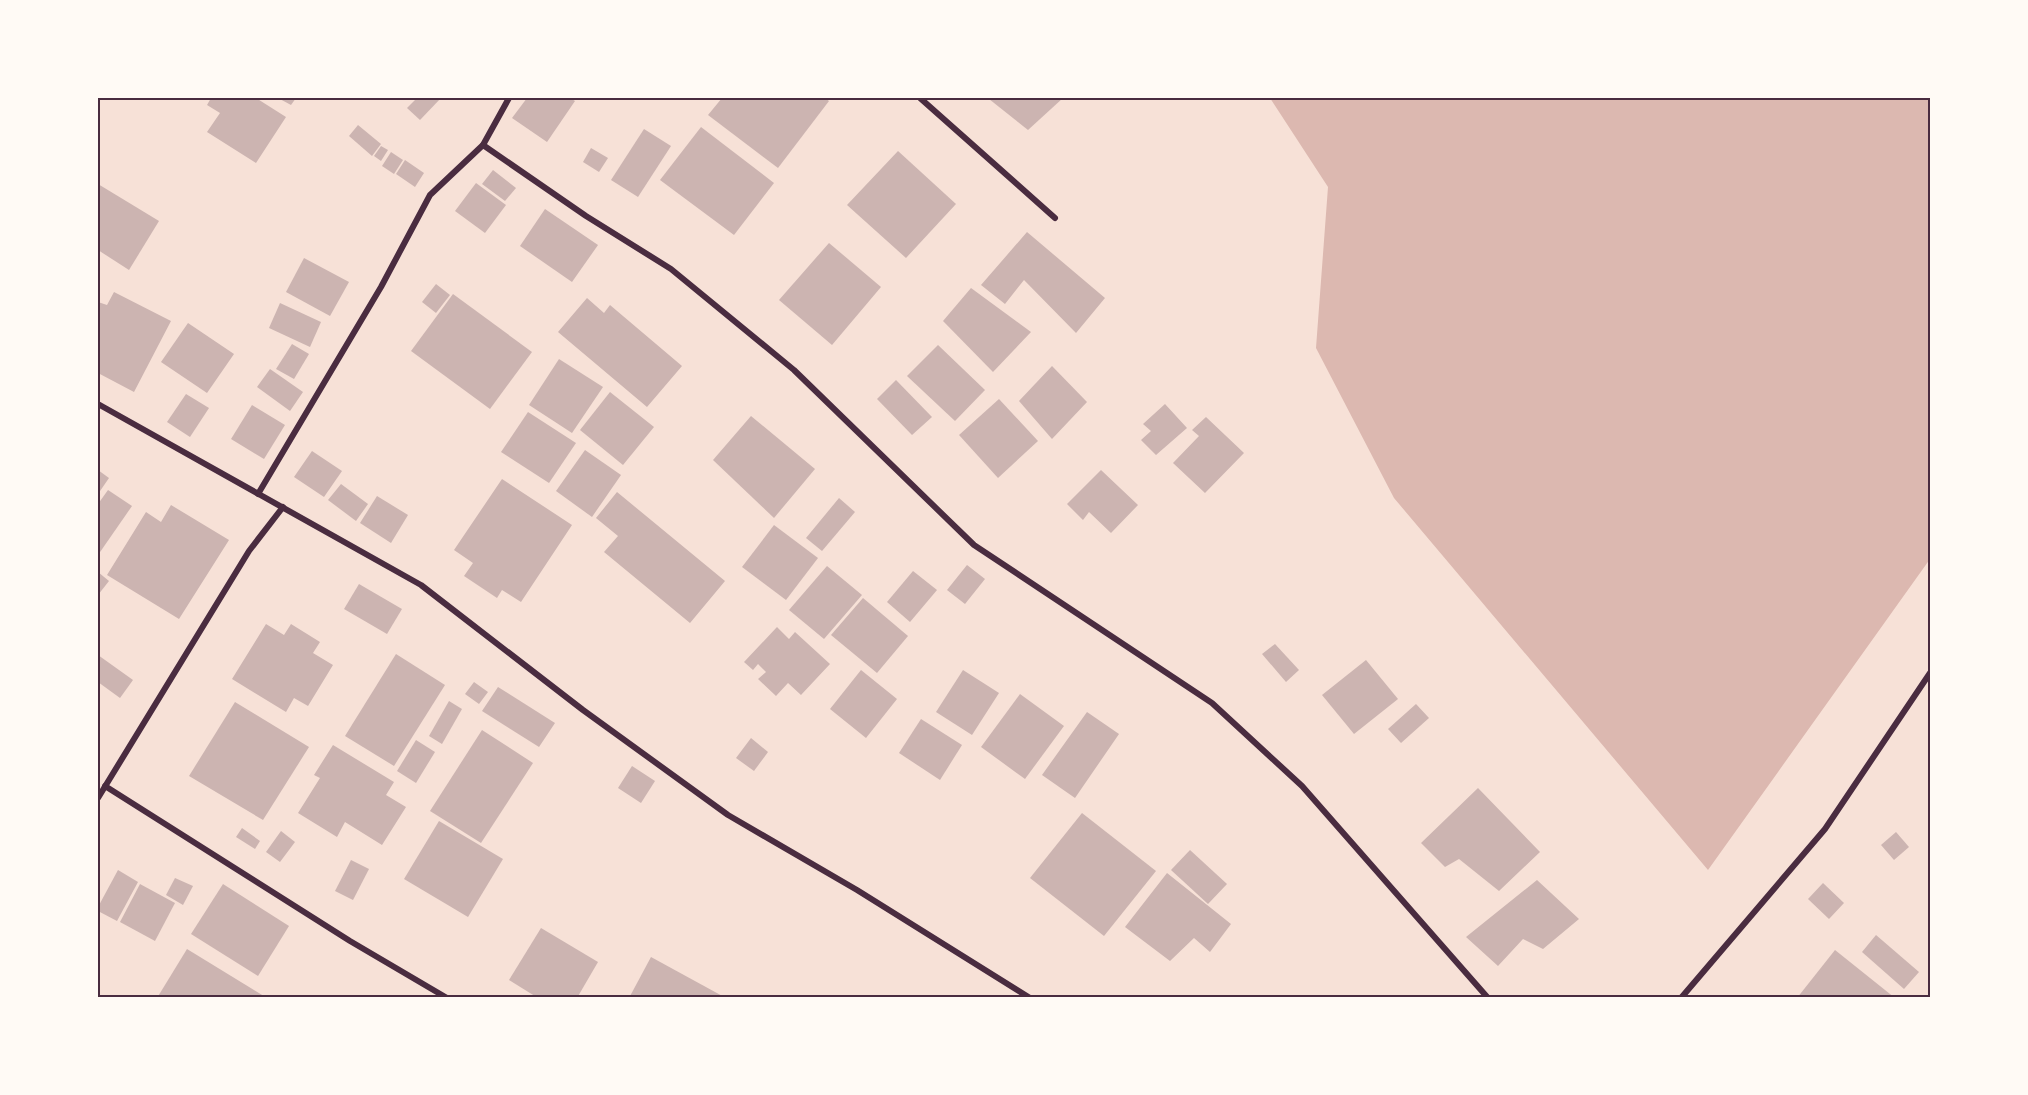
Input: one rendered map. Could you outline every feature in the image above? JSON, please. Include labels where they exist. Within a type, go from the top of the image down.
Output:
[{"type":"street","points":[[258,494],[381,287],[430,195],[483,145],[509,98]]},
{"type":"street","points":[[920,98],[1055,218]]},
{"type":"street","points":[[483,145],[586,216],[671,268],[794,370],[974,545],[1212,703],[1302,786],[1488,998]]},
{"type":"street","points":[[98,404],[421,585],[583,710],[728,815],[857,890],[1030,998]]},
{"type":"street","points":[[98,798],[249,551],[283,507]]},
{"type":"street","points":[[1681,998],[1825,829],[1930,673]]},
{"type":"street","points":[[105,786],[350,940],[447,998]]},
{"type":"shaded area","points":[[1270,98],[1930,98],[1930,559],[1708,870],[1394,498],[1316,348],[1328,187]]},
{"type":"building","points":[[211,98],[256,98],[286,117],[256,163],[207,132],[220,113],[207,105]]},
{"type":"building","points":[[278,98],[296,98],[291,105]]},
{"type":"building","points":[[417,98],[441,98],[420,120],[407,108]]},
{"type":"building","points":[[527,98],[570,98],[575,101],[547,142],[512,118]]},
{"type":"building","points":[[722,98],[825,98],[829,101],[778,168],[708,115]]},
{"type":"building","points":[[1063,98],[1028,130],[989,99]]},
{"type":"building","points":[[358,125],[381,144],[372,156],[349,136]]},
{"type":"building","points":[[701,127],[774,183],[734,235],[660,180]]},
{"type":"building","points":[[644,129],[671,146],[638,197],[611,180]]},
{"type":"building","points":[[381,146],[388,150],[381,161],[374,156]]},
{"type":"building","points":[[591,148],[608,158],[599,172],[583,162]]},
{"type":"building","points":[[898,151],[956,204],[906,258],[847,205]]},
{"type":"building","points":[[391,152],[403,160],[394,174],[382,166]]},
{"type":"building","points":[[405,160],[424,173],[415,187],[396,174]]},
{"type":"building","points":[[493,170],[516,188],[505,201],[482,184]]},
{"type":"building","points":[[476,183],[506,205],[485,233],[455,211]]},
{"type":"building","points":[[98,184],[159,221],[129,270],[98,250]]},
{"type":"building","points":[[545,209],[598,245],[572,282],[520,246]]},
{"type":"building","points":[[1027,232],[1105,298],[1076,333],[1024,280],[1005,304],[981,285]]},
{"type":"building","points":[[829,243],[881,287],[832,345],[779,300]]},
{"type":"building","points":[[304,258],[349,282],[330,316],[286,292]]},
{"type":"building","points":[[436,284],[450,295],[436,313],[422,302]]},
{"type":"building","points":[[971,288],[1031,332],[993,372],[943,321]]},
{"type":"building","points":[[114,292],[171,321],[134,392],[98,373],[98,302],[107,305]]},
{"type":"building","points":[[453,294],[532,352],[490,409],[411,351]]},
{"type":"building","points":[[587,298],[604,313],[610,305],[682,366],[647,407],[558,332]]},
{"type":"building","points":[[280,303],[321,322],[310,347],[269,328]]},
{"type":"building","points":[[188,323],[234,354],[207,393],[161,362]]},
{"type":"building","points":[[292,344],[309,354],[294,379],[276,369]]},
{"type":"building","points":[[938,345],[985,390],[955,421],[907,376]]},
{"type":"building","points":[[559,359],[603,387],[572,433],[529,405]]},
{"type":"building","points":[[1052,366],[1087,402],[1052,439],[1019,401]]},
{"type":"building","points":[[270,369],[303,392],[290,411],[257,387]]},
{"type":"building","points":[[896,380],[932,417],[912,435],[877,399]]},
{"type":"building","points":[[610,392],[654,427],[623,465],[580,430]]},
{"type":"building","points":[[186,394],[209,408],[190,437],[167,422]]},
{"type":"building","points":[[999,399],[1038,441],[998,478],[959,435]]},
{"type":"building","points":[[1165,404],[1187,428],[1156,455],[1141,440],[1151,431],[1143,424]]},
{"type":"building","points":[[252,405],[285,425],[264,459],[231,439]]},
{"type":"building","points":[[528,412],[576,443],[549,483],[501,452]]},
{"type":"building","points":[[751,416],[815,469],[774,518],[713,460]]},
{"type":"building","points":[[1206,417],[1244,453],[1205,493],[1173,463],[1199,436],[1192,430]]},
{"type":"building","points":[[585,450],[621,475],[592,517],[556,491]]},
{"type":"building","points":[[312,451],[342,471],[324,497],[294,477]]},
{"type":"building","points":[[98,470],[109,478],[98,494]]},
{"type":"building","points":[[1101,470],[1138,505],[1111,533],[1089,512],[1083,520],[1067,504]]},
{"type":"building","points":[[502,479],[572,525],[521,602],[502,590],[497,598],[464,576],[473,563],[454,550]]},
{"type":"building","points":[[341,484],[368,504],[356,521],[328,500]]},
{"type":"building","points":[[108,490],[132,506],[98,555],[98,504]]},
{"type":"building","points":[[617,492],[725,581],[690,623],[604,552],[618,536],[596,518]]},
{"type":"building","points":[[377,496],[408,515],[391,543],[360,523]]},
{"type":"building","points":[[839,498],[855,512],[822,551],[806,538]]},
{"type":"building","points":[[171,505],[229,540],[179,619],[107,575],[146,512],[161,522]]},
{"type":"building","points":[[774,525],[818,558],[786,600],[742,567]]},
{"type":"building","points":[[967,565],[985,579],[965,604],[947,590]]},
{"type":"building","points":[[827,566],[862,595],[824,639],[789,610]]},
{"type":"building","points":[[913,571],[937,590],[910,622],[887,602]]},
{"type":"building","points":[[98,572],[109,581],[98,595]]},
{"type":"building","points":[[359,584],[402,609],[387,634],[344,609]]},
{"type":"building","points":[[863,598],[908,636],[877,673],[831,635]]},
{"type":"building","points":[[266,624],[284,635],[291,624],[320,642],[313,653],[333,665],[308,706],[294,698],[286,712],[232,679]]},
{"type":"building","points":[[777,627],[789,639],[795,632],[830,664],[801,695],[788,683],[776,696],[758,679],[766,672],[758,664],[753,670],[744,662]]},
{"type":"building","points":[[1275,644],[1299,670],[1286,682],[1262,654]]},
{"type":"building","points":[[396,654],[445,685],[394,766],[345,736]]},
{"type":"building","points":[[98,655],[133,680],[120,698],[98,682]]},
{"type":"building","points":[[1366,660],[1398,699],[1354,734],[1322,695]]},
{"type":"building","points":[[861,670],[897,699],[866,738],[830,709]]},
{"type":"building","points":[[963,670],[999,693],[972,735],[936,712]]},
{"type":"building","points":[[474,682],[488,692],[479,704],[465,694]]},
{"type":"building","points":[[498,687],[555,723],[539,747],[482,711]]},
{"type":"building","points":[[1020,694],[1064,726],[1025,779],[981,747]]},
{"type":"building","points":[[449,701],[462,709],[442,744],[429,736]]},
{"type":"building","points":[[235,702],[309,747],[263,820],[189,776]]},
{"type":"building","points":[[1416,704],[1429,718],[1401,743],[1388,729]]},
{"type":"building","points":[[1087,712],[1119,734],[1075,798],[1042,775]]},
{"type":"building","points":[[921,719],[962,745],[940,780],[899,753]]},
{"type":"building","points":[[482,730],[533,763],[481,843],[430,811]]},
{"type":"building","points":[[751,738],[768,752],[754,771],[736,758]]},
{"type":"building","points":[[416,740],[435,752],[416,783],[397,771]]},
{"type":"building","points":[[333,745],[394,782],[386,795],[406,807],[382,845],[345,822],[337,837],[298,813],[320,778],[314,775]]},
{"type":"building","points":[[632,766],[655,781],[641,803],[618,788]]},
{"type":"building","points":[[1478,788],[1540,852],[1499,891],[1459,859],[1445,867],[1421,843]]},
{"type":"building","points":[[1082,813],[1156,871],[1104,936],[1030,878]]},
{"type":"building","points":[[439,821],[503,859],[468,917],[404,879]]},
{"type":"building","points":[[242,828],[260,841],[255,849],[236,837]]},
{"type":"building","points":[[281,831],[295,842],[280,862],[266,852]]},
{"type":"building","points":[[1896,832],[1909,847],[1894,860],[1881,845]]},
{"type":"building","points":[[1190,850],[1227,884],[1208,904],[1171,870]]},
{"type":"building","points":[[351,860],[369,869],[353,900],[335,891]]},
{"type":"building","points":[[118,870],[138,882],[117,921],[98,911],[98,907]]},
{"type":"building","points":[[1167,873],[1231,924],[1210,952],[1194,938],[1170,961],[1125,927]]},
{"type":"building","points":[[175,878],[193,886],[183,905],[166,895]]},
{"type":"building","points":[[1537,880],[1579,919],[1543,949],[1523,939],[1498,966],[1466,937]]},
{"type":"building","points":[[1823,883],[1844,903],[1829,919],[1808,899]]},
{"type":"building","points":[[140,884],[175,903],[155,941],[120,922]]},
{"type":"building","points":[[223,884],[289,926],[258,976],[191,934]]},
{"type":"building","points":[[541,928],[598,962],[577,998],[538,998],[509,980]]},
{"type":"building","points":[[1876,935],[1919,972],[1904,989],[1862,952]]},
{"type":"building","points":[[187,949],[267,998],[157,998]]},
{"type":"building","points":[[1835,950],[1895,998],[1797,998]]},
{"type":"building","points":[[651,957],[726,998],[629,998]]}]
